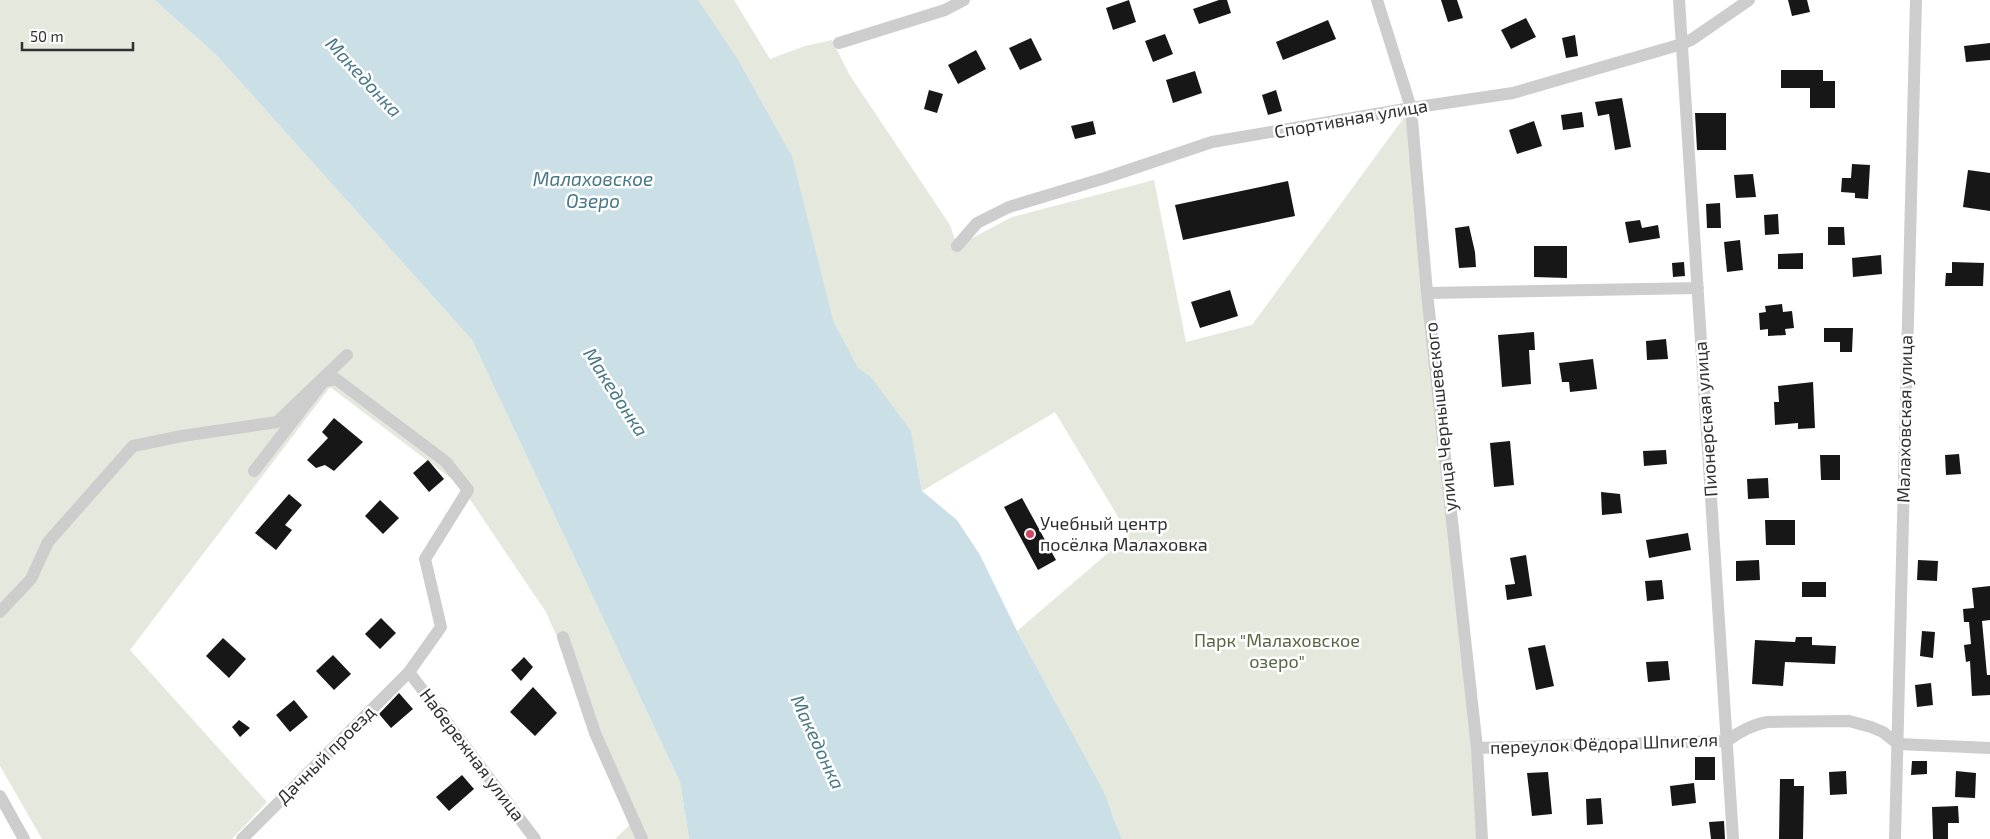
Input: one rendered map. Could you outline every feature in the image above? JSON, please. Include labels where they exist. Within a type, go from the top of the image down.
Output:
[{"type":"street","points":[[839,43],[945,10],[964,0]]},
{"type":"street","name":"улица Чернышевского","points":[[1377,0],[1411,108],[1427,293],[1478,748],[1482,839]]},
{"type":"street","name":"Пионерская улица","points":[[1679,0],[1733,839]]},
{"type":"street","name":"Спортивная улица","points":[[957,246],[977,223],[1009,207],[1105,178],[1212,142],[1411,108],[1513,93],[1682,44],[1691,40],[1749,0]]},
{"type":"street","name":"Малаховская улица","points":[[1895,839],[1916,0]]},
{"type":"street","points":[[1427,293],[1698,288]]},
{"type":"street","points":[[0,612],[31,579],[48,542],[133,446],[182,436],[277,422],[347,355]]},
{"type":"street","name":"Дачный проезд","points":[[242,839],[409,672],[441,627],[425,559],[468,490],[446,462],[336,379],[324,382],[254,471]]},
{"type":"street","points":[[563,637],[595,733],[642,839]]},
{"type":"street","name":"Набережная улица","points":[[409,672],[535,839]]},
{"type":"street","name":"переулок Фёдора Шпигеля","points":[[1478,748],[1727,741],[1743,729],[1755,724],[1768,722],[1849,721],[1883,732],[1898,744]]},
{"type":"street","points":[[1898,744],[1990,748]]},
{"type":"street","points":[[0,796],[24,839]]},
{"type":"green space","points":[[0,0],[155,0],[218,57],[472,340],[680,782],[689,839],[615,839],[637,818],[546,612],[461,486],[330,387],[130,650],[267,802],[232,839],[42,839],[0,766]]},
{"type":"green space","name":"Парк \"Малаховское озеро\"","points":[[698,0],[734,0],[770,59],[805,46],[832,40],[849,74],[950,225],[957,246],[1012,217],[1154,180],[1186,342],[1252,325],[1411,108],[1485,839],[1122,839],[1053,698],[1017,631],[1129,535],[1055,412],[922,491],[913,442],[868,375],[858,369],[833,320]]},
{"type":"water","name":"Малаховское Озеро","points":[[155,0],[698,0],[738,60],[792,156],[833,320],[858,368],[871,377],[911,431],[922,491],[957,520],[980,555],[1017,631],[1105,794],[1122,839],[689,839],[680,782],[472,340],[218,57]]},
{"type":"building","points":[[1129,0],[1136,22],[1113,30],[1106,8]]},
{"type":"building","points":[[1219,0],[1227,0],[1231,13],[1199,24],[1193,9]]},
{"type":"building","points":[[1441,0],[1457,0],[1463,18],[1448,22]]},
{"type":"building","points":[[1788,0],[1807,0],[1810,12],[1792,16]]},
{"type":"building","points":[[1526,18],[1536,37],[1511,49],[1501,30]]},
{"type":"building","points":[[1328,20],[1336,39],[1283,60],[1276,42]]},
{"type":"building","points":[[1165,34],[1173,54],[1153,62],[1145,41]]},
{"type":"building","points":[[1575,35],[1578,56],[1566,58],[1562,38]]},
{"type":"building","points":[[1031,38],[1042,60],[1020,70],[1009,48]]},
{"type":"building","points":[[1990,43],[1990,60],[1966,62],[1964,46]]},
{"type":"building","points":[[976,50],[986,69],[958,84],[948,65]]},
{"type":"building","points":[[1781,70],[1823,70],[1823,81],[1835,81],[1835,108],[1810,108],[1810,88],[1781,88]]},
{"type":"building","points":[[1195,71],[1202,93],[1173,103],[1166,80]]},
{"type":"building","points":[[929,90],[943,94],[937,113],[924,109]]},
{"type":"building","points":[[1276,90],[1282,111],[1268,115],[1262,95]]},
{"type":"building","points":[[1622,98],[1631,147],[1615,150],[1609,114],[1598,116],[1595,102]]},
{"type":"building","points":[[1582,112],[1584,127],[1563,130],[1561,115]]},
{"type":"building","points":[[1695,113],[1726,113],[1726,150],[1697,150]]},
{"type":"building","points":[[1093,121],[1096,134],[1075,139],[1071,126]]},
{"type":"building","points":[[1534,121],[1542,146],[1517,154],[1509,130]]},
{"type":"building","points":[[1852,164],[1870,165],[1868,199],[1855,198],[1855,193],[1841,192],[1842,178],[1851,178]]},
{"type":"building","points":[[1968,170],[1990,173],[1990,211],[1963,207]]},
{"type":"building","points":[[1753,174],[1756,197],[1736,198],[1734,175]]},
{"type":"building","points":[[1288,181],[1295,216],[1183,240],[1175,205]]},
{"type":"building","points":[[1720,203],[1721,228],[1707,228],[1706,204]]},
{"type":"building","points":[[1778,214],[1779,234],[1765,235],[1764,215]]},
{"type":"building","points":[[1640,220],[1642,228],[1658,225],[1660,238],[1629,243],[1625,222]]},
{"type":"building","points":[[1469,226],[1475,252],[1476,267],[1459,268],[1455,228]]},
{"type":"building","points":[[1828,227],[1844,227],[1845,245],[1828,245]]},
{"type":"building","points":[[1740,240],[1743,270],[1727,272],[1724,242]]},
{"type":"building","points":[[1534,246],[1567,246],[1567,278],[1534,277]]},
{"type":"building","points":[[1803,253],[1803,269],[1778,269],[1778,254]]},
{"type":"building","points":[[1881,255],[1882,274],[1853,277],[1852,258]]},
{"type":"building","points":[[1684,262],[1685,276],[1673,277],[1672,263]]},
{"type":"building","points":[[1952,262],[1984,263],[1983,286],[1945,286],[1946,273],[1952,273]]},
{"type":"building","points":[[1230,290],[1238,316],[1200,328],[1191,302]]},
{"type":"building","points":[[1782,304],[1783,312],[1792,311],[1794,328],[1785,329],[1786,335],[1768,336],[1768,329],[1760,330],[1759,313],[1766,312],[1765,306]]},
{"type":"building","points":[[1824,328],[1853,328],[1852,352],[1840,352],[1840,342],[1824,342]]},
{"type":"building","points":[[1534,332],[1535,350],[1529,350],[1531,384],[1502,387],[1498,335]]},
{"type":"building","points":[[1666,339],[1668,359],[1647,360],[1646,341]]},
{"type":"building","points":[[1593,359],[1597,389],[1570,392],[1569,382],[1562,382],[1559,363]]},
{"type":"building","points":[[1813,382],[1815,428],[1798,429],[1798,423],[1775,425],[1774,402],[1779,402],[1778,386]]},
{"type":"building","points":[[334,418],[363,442],[334,471],[325,465],[316,468],[307,460],[328,438],[322,432]]},
{"type":"building","points":[[1510,441],[1514,485],[1494,487],[1490,443]]},
{"type":"building","points":[[1666,450],[1667,464],[1644,466],[1643,451]]},
{"type":"building","points":[[1959,454],[1961,474],[1946,475],[1945,455]]},
{"type":"building","points":[[1820,455],[1840,455],[1840,480],[1821,480]]},
{"type":"building","points":[[428,460],[444,479],[429,492],[413,473]]},
{"type":"building","points":[[1768,478],[1769,498],[1748,499],[1747,479]]},
{"type":"building","points":[[1601,492],[1620,494],[1622,513],[1602,515]]},
{"type":"building","points":[[289,494],[302,505],[285,525],[292,530],[276,550],[255,533]]},
{"type":"building","name":"Учебный центр посёлка Малаховка","points":[[1022,498],[1056,560],[1038,570],[1004,507]]},
{"type":"building","points":[[380,500],[399,518],[383,534],[365,516]]},
{"type":"building","points":[[1765,520],[1795,520],[1795,545],[1766,545]]},
{"type":"building","points":[[1688,533],[1691,550],[1649,558],[1646,540]]},
{"type":"building","points":[[1526,555],[1532,596],[1507,600],[1505,585],[1515,584],[1510,558]]},
{"type":"building","points":[[1759,560],[1760,580],[1736,581],[1736,561]]},
{"type":"building","points":[[1918,560],[1938,561],[1937,581],[1917,580]]},
{"type":"building","points":[[1662,580],[1664,599],[1647,601],[1645,581]]},
{"type":"building","points":[[1802,582],[1826,582],[1826,597],[1802,597]]},
{"type":"building","points":[[1990,586],[1990,620],[1982,621],[1987,675],[1990,675],[1990,695],[1972,696],[1970,661],[1966,662],[1964,645],[1971,644],[1969,622],[1964,622],[1963,609],[1974,608],[1972,588]]},
{"type":"building","points":[[381,618],[396,633],[380,649],[365,634]]},
{"type":"building","points":[[1922,631],[1935,632],[1933,658],[1920,656]]},
{"type":"building","points":[[1796,637],[1812,637],[1812,645],[1836,646],[1835,664],[1785,662],[1783,686],[1752,684],[1755,640],[1795,642]]},
{"type":"building","points":[[223,638],[246,659],[229,678],[206,656]]},
{"type":"building","points":[[1545,645],[1554,686],[1536,690],[1528,648]]},
{"type":"building","points":[[333,655],[351,674],[334,690],[316,671]]},
{"type":"building","points":[[524,657],[533,667],[521,681],[511,670]]},
{"type":"building","points":[[1668,661],[1670,680],[1648,682],[1646,662]]},
{"type":"building","points":[[1931,683],[1933,705],[1917,707],[1915,685]]},
{"type":"building","points":[[533,687],[557,713],[535,736],[510,712]]},
{"type":"building","points":[[399,693],[413,709],[391,728],[379,714]]},
{"type":"building","points":[[294,700],[308,717],[290,732],[276,715]]},
{"type":"building","points":[[239,720],[250,728],[240,737],[232,727]]},
{"type":"building","points":[[1695,757],[1715,757],[1715,780],[1695,780]]},
{"type":"building","points":[[1912,761],[1927,761],[1927,774],[1911,775]]},
{"type":"building","points":[[1846,771],[1847,794],[1830,795],[1829,772]]},
{"type":"building","points":[[1956,771],[1976,773],[1975,798],[1955,797]]},
{"type":"building","points":[[1548,772],[1552,814],[1532,816],[1527,773]]},
{"type":"building","points":[[462,775],[474,789],[449,811],[436,797]]},
{"type":"building","points":[[1780,779],[1794,779],[1794,786],[1804,786],[1803,839],[1779,839]]},
{"type":"building","points":[[1694,783],[1696,803],[1672,806],[1670,786]]},
{"type":"building","points":[[1601,798],[1603,824],[1587,825],[1586,799]]},
{"type":"building","points":[[1958,806],[1959,823],[1948,823],[1948,839],[1933,839],[1932,807]]},
{"type":"building","points":[[1724,821],[1725,839],[1711,839],[1709,822]]},
{"type":"place","name":"Учебный центр посёлка Малаховка","points":[[1030,534]]},
{"type":"water label","name":"Македонка","points":[[364,77]]},
{"type":"water label","name":"Македонка","points":[[616,392]]},
{"type":"water label","name":"Македонка","points":[[818,742]]}]
